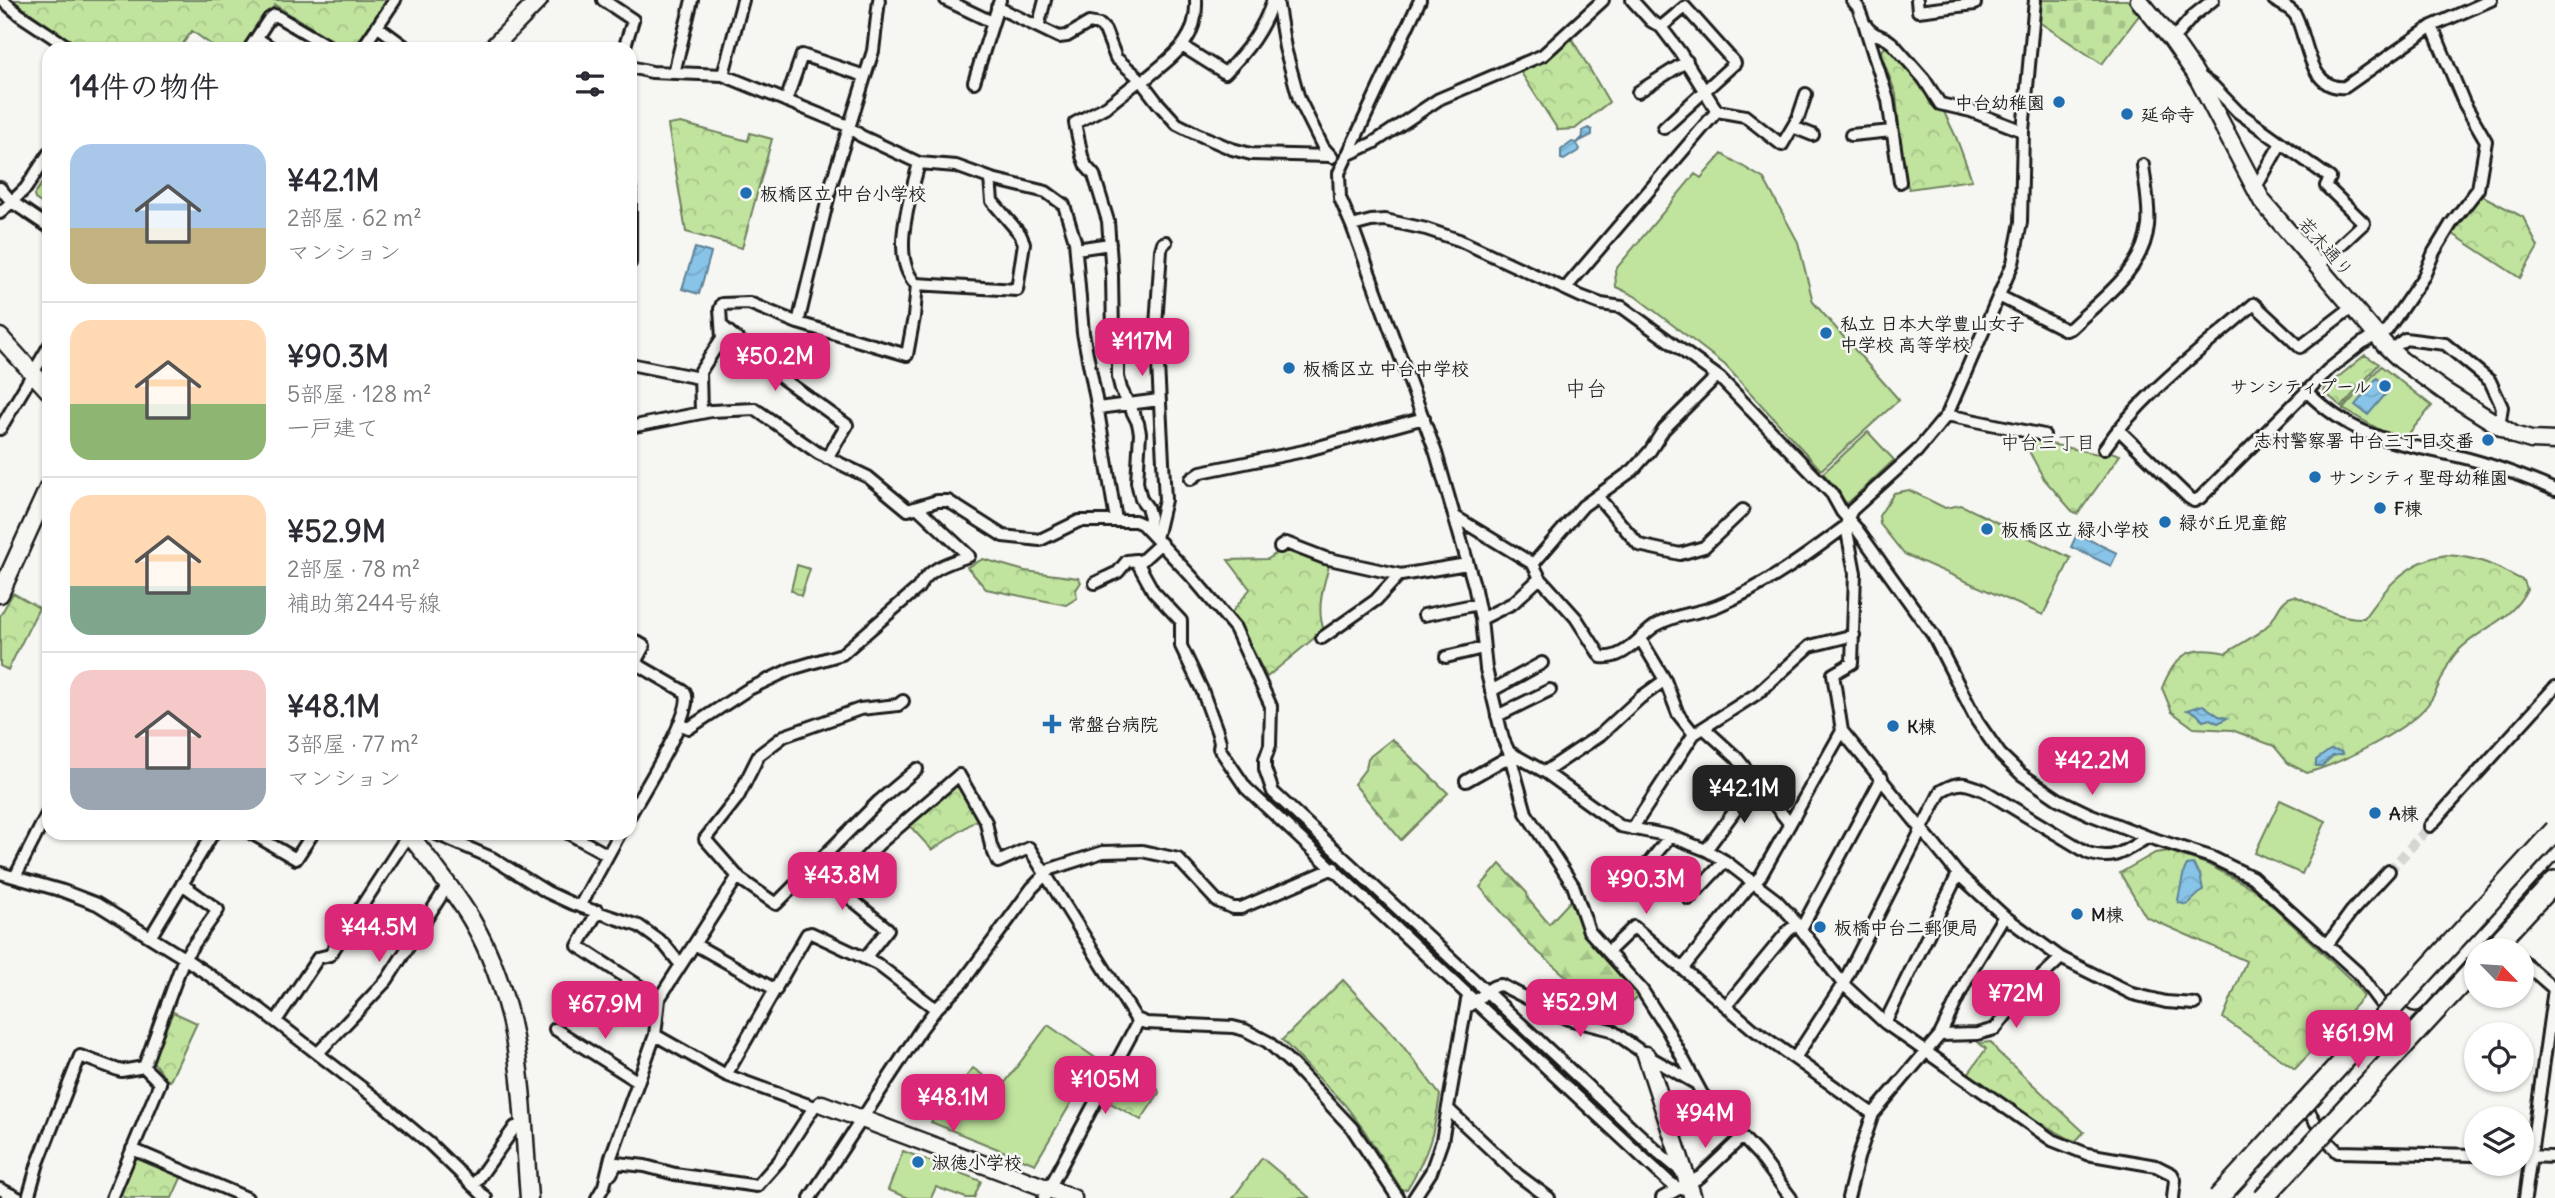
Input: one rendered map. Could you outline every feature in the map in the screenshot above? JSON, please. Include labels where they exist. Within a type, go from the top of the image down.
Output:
[{"type":"highway","points":[[2218,1198],[2555,830]]},
{"type":"highway","points":[[2248,1198],[2510,903],[2555,847]]},
{"type":"highway","points":[[2234,1198],[2510,903],[2555,862]]},
{"type":"highway","points":[[2511,938],[2555,881]]},
{"type":"highway","points":[[2263,1198],[2464,980]]},
{"type":"street","points":[[2,0],[60,42]]},
{"type":"street","points":[[367,42],[395,0]]},
{"type":"street","points":[[498,42],[539,0]]},
{"type":"street","points":[[603,0],[633,20],[626,42]]},
{"type":"street","points":[[674,73],[692,0]]},
{"type":"street","points":[[723,75],[743,0]]},
{"type":"street","points":[[798,323],[832,182],[876,38],[879,0]]},
{"type":"street","points":[[946,0],[992,22]]},
{"type":"street","points":[[1038,27],[1045,0]]},
{"type":"street","points":[[1155,537],[1137,482],[1140,433],[1138,423],[1121,389],[1118,347],[1113,335],[1108,221],[1094,175],[1086,166],[1075,123],[1107,106],[1182,46],[1195,26],[1196,0]]},
{"type":"street","points":[[1182,46],[1225,73],[1253,41],[1277,0]]},
{"type":"street","points":[[1277,0],[1285,48],[1299,99],[1330,156]]},
{"type":"street","points":[[1420,0],[1339,173],[1340,198],[1424,418],[1454,516],[1478,604],[1483,648],[1497,716],[1526,813],[1573,885],[1590,930],[1642,990],[1667,1028],[1702,1094],[1759,1155],[1791,1198]]},
{"type":"street","points":[[974,82],[998,4],[1059,37],[1067,36],[1089,23],[1100,24],[1116,58],[1141,81],[1177,124],[1246,154],[1330,156],[1346,159],[1439,99],[1543,55],[1603,0]]},
{"type":"street","points":[[1632,0],[1651,21],[1661,27],[1687,61],[1717,111],[1745,116],[1782,145],[1798,118],[1806,94]]},
{"type":"street","points":[[1852,0],[1864,23],[1888,100],[1900,183]]},
{"type":"street","points":[[1917,0],[1918,10],[1975,4]]},
{"type":"street","points":[[1454,516],[1533,564],[1539,578],[1576,618],[1601,657],[1614,656],[1641,640],[1655,626],[1682,615],[1715,607],[1774,577],[1847,522],[1852,510],[1917,451],[1947,415],[2013,263],[2021,222],[2023,131],[2035,0]]},
{"type":"street","name":"若木通り","points":[[2139,0],[2172,40],[2195,74],[2262,201],[2390,350],[2444,391],[2500,426],[2531,440],[2555,441]]},
{"type":"street","points":[[2172,40],[2194,15],[2213,0]]},
{"type":"street","points":[[2274,0],[2295,13],[2314,67],[2324,83],[2337,88],[2345,87],[2432,26],[2491,0]]},
{"type":"street","points":[[1661,27],[1685,7],[1735,63],[1664,128]]},
{"type":"street","points":[[254,42],[269,19],[275,15],[322,42]]},
{"type":"street","points":[[1864,23],[1870,33],[1890,40],[1924,79],[1940,104],[1971,111],[2023,131]]},
{"type":"street","points":[[377,26],[399,42]]},
{"type":"street","points":[[2118,429],[2188,497],[2194,500],[2200,498],[2306,391],[2362,343],[2387,330],[2424,275],[2451,224],[2478,189],[2486,141],[2464,103],[2432,26]]},
{"type":"street","points":[[257,38],[263,42]]},
{"type":"street","points":[[786,101],[802,55],[865,76]]},
{"type":"street","points":[[1638,92],[1687,61]]},
{"type":"street","points":[[637,69],[652,72],[723,75],[848,126],[861,136],[919,163],[956,166],[990,179],[1046,192],[1064,205],[1070,219],[1076,249],[1083,333],[1116,520]]},
{"type":"street","points":[[2195,74],[2213,86],[2238,111],[2330,178],[2326,186],[2364,223],[2317,267]]},
{"type":"street","points":[[1567,290],[1570,283],[1717,111]]},
{"type":"street","points":[[1793,127],[1813,135]]},
{"type":"street","points":[[1851,135],[1892,131]]},
{"type":"street","points":[[2255,189],[2281,143]]},
{"type":"street","points":[[919,163],[903,234],[908,275],[917,284],[1017,290],[1024,243],[1020,234],[992,201],[990,179]]},
{"type":"street","points":[[0,213],[26,188],[42,164]]},
{"type":"street","points":[[1999,296],[2066,330],[2071,328],[2132,270],[2144,246],[2148,224],[2143,165]]},
{"type":"street","points":[[0,188],[12,202],[42,222]]},
{"type":"street","points":[[1352,226],[1371,220],[1385,220],[1459,240],[1601,304],[1622,307],[1717,376],[1832,494],[1847,522],[1933,635],[1977,721],[2000,754],[2021,774],[2058,799],[2148,837],[2211,856],[2252,877],[2358,973],[2386,1012]]},
{"type":"street","points":[[1138,564],[1155,537],[1164,507],[1165,482],[1156,326],[1161,250],[1166,242]]},
{"type":"street","points":[[1076,249],[1110,244]]},
{"type":"street","points":[[701,413],[700,372],[722,338],[722,304],[749,303],[798,323],[907,355],[917,284]]},
{"type":"street","points":[[2104,449],[2118,429],[2167,381],[2254,304],[2300,347],[2352,307]]},
{"type":"street","points":[[721,325],[783,379],[847,425],[827,458]]},
{"type":"street","points":[[0,337],[42,383]]},
{"type":"street","points":[[2390,350],[2405,339],[2445,344],[2490,380],[2502,407],[2500,426]]},
{"type":"street","points":[[0,429],[42,357]]},
{"type":"street","points":[[637,365],[699,378]]},
{"type":"street","points":[[1533,564],[1569,521],[1597,496],[1633,470],[1650,451],[1664,429],[1717,376]]},
{"type":"street","points":[[2306,391],[2330,412],[2361,432],[2398,444],[2457,456],[2516,473],[2555,490]]},
{"type":"street","points":[[1097,408],[1159,401]]},
{"type":"street","points":[[637,426],[701,413],[755,409],[827,458],[868,477],[908,510],[937,501],[948,501],[1003,536],[1040,540],[1079,521],[1135,522],[1155,537],[1194,578],[1235,628],[1271,706],[1270,745],[1265,759],[1269,785],[1277,796],[1659,1153],[1687,1187]]},
{"type":"street","points":[[1947,415],[2044,435]]},
{"type":"street","points":[[1191,479],[1201,472],[1304,451],[1424,418]]},
{"type":"street","points":[[1164,507],[1173,496]]},
{"type":"street","points":[[1597,496],[1639,545],[1681,554],[1704,547],[1743,510]]},
{"type":"street","points":[[0,594],[42,501]]},
{"type":"street","points":[[679,724],[689,728],[747,690],[791,669],[842,654],[918,587],[925,575],[942,565],[971,557],[917,507]]},
{"type":"street","points":[[1847,522],[1855,573],[1852,663],[1833,674],[1842,731],[1958,874],[2004,916],[2061,958],[2133,994],[2166,1002],[2195,1004]]},
{"type":"street","points":[[1280,547],[1286,543],[1325,558],[1399,575],[1467,564]]},
{"type":"street","points":[[1095,583],[1118,572],[1127,561],[1136,560],[1153,591],[1181,621],[1181,646],[1202,690],[1217,731],[1219,748],[1246,788],[1470,1002],[1669,1182],[1687,1187]]},
{"type":"street","points":[[1322,638],[1376,600],[1399,575]]},
{"type":"street","points":[[1481,619],[1513,603],[1539,578]]},
{"type":"street","points":[[1424,615],[1478,604]]},
{"type":"street","points":[[1632,829],[1699,731],[1758,693],[1810,646],[1854,635]]},
{"type":"street","points":[[1641,640],[1665,680],[1678,714],[1737,758],[1790,824]]},
{"type":"street","points":[[637,642],[645,646],[637,660]]},
{"type":"street","points":[[1446,657],[1483,648]]},
{"type":"street","points":[[1491,691],[1542,663]]},
{"type":"street","points":[[637,669],[685,692],[688,697],[679,724],[637,803]]},
{"type":"street","points":[[1545,772],[1600,735],[1640,698],[1665,680]]},
{"type":"street","points":[[2430,826],[2555,687]]},
{"type":"street","points":[[1497,716],[1550,690]]},
{"type":"street","points":[[902,701],[898,705],[857,710],[784,736],[773,747],[759,755],[738,797],[705,839],[738,876],[776,904],[878,801],[917,769]]},
{"type":"street","points":[[1683,968],[1770,861],[1842,731]]},
{"type":"street","points":[[1510,756],[1545,772],[1620,826],[1670,836],[1706,850],[1755,881],[1776,900],[1843,984],[1885,1023],[2052,1140],[2087,1154],[2156,1166],[2172,1174],[2175,1180],[2173,1198]]},
{"type":"street","points":[[1466,781],[1510,756]]},
{"type":"street","points":[[837,887],[879,844],[959,775],[986,822],[991,846],[998,862],[1029,848],[1136,1018],[1146,1023],[1233,1027],[1268,1042],[1352,1128],[1398,1198]]},
{"type":"street","points":[[1726,1006],[1788,931],[1799,927],[1882,778]]},
{"type":"street","points":[[1706,850],[1756,782]]},
{"type":"street","points":[[1795,1058],[1843,984],[1941,790],[1955,783],[1969,784],[2098,857],[2113,858],[2148,837]]},
{"type":"street","points":[[637,792],[642,794]]},
{"type":"street","points":[[15,877],[42,824]]},
{"type":"street","points":[[2218,1198],[2471,918],[2555,830]]},
{"type":"street","points":[[1630,887],[1670,836]]},
{"type":"street","points":[[151,936],[209,840]]},
{"type":"street","points":[[263,840],[296,859],[308,840]]},
{"type":"street","points":[[276,1021],[318,958],[330,955],[406,840]]},
{"type":"street","points":[[415,840],[470,918],[485,946],[505,998],[517,1046],[529,1198]]},
{"type":"street","points":[[458,840],[547,892],[628,921],[653,934],[680,964]]},
{"type":"street","points":[[581,840],[608,855]]},
{"type":"street","points":[[580,906],[616,840]]},
{"type":"street","points":[[810,1198],[936,1009],[962,983],[1045,873],[1104,852],[1143,850],[1178,859],[1217,901],[1233,908],[1241,908],[1346,862]]},
{"type":"street","points":[[1689,899],[1725,862]]},
{"type":"street","points":[[812,867],[888,929],[865,958]]},
{"type":"street","points":[[2327,945],[2351,912],[2389,871]]},
{"type":"street","points":[[0,873],[97,904],[184,958],[276,1021],[317,1053],[430,1144],[486,1198]]},
{"type":"street","points":[[1885,1023],[1958,874]]},
{"type":"street","points":[[604,1186],[611,1157],[655,1035],[659,999],[738,876]]},
{"type":"street","points":[[144,1067],[184,958],[218,910],[182,884]]},
{"type":"street","points":[[317,1053],[387,981],[448,885]]},
{"type":"street","points":[[2513,938],[2555,893]]},
{"type":"street","points":[[598,911],[579,946],[659,999]]},
{"type":"street","points":[[1848,1198],[1858,1157],[1873,1114],[1940,1035],[1972,969],[2004,916]]},
{"type":"street","points":[[1608,952],[1634,927],[1753,1029],[1873,1114]]},
{"type":"street","points":[[726,1075],[807,934],[811,933],[865,958],[936,1009]]},
{"type":"street","points":[[696,945],[776,990]]},
{"type":"street","points":[[1940,1035],[1977,1034],[1995,1029],[2021,996],[2061,958]]},
{"type":"street","points":[[2534,972],[2554,990],[2534,1109]]},
{"type":"street","points":[[1413,1198],[1437,1159],[1470,1002],[1496,984],[1568,1019],[1611,1030],[1646,1055],[1696,1084]]},
{"type":"street","points":[[2273,1198],[2464,992]]},
{"type":"street","points":[[1046,1194],[1139,1020]]},
{"type":"street","points":[[555,1029],[637,1081]]},
{"type":"street","points":[[655,1035],[726,1075],[863,1119],[1046,1194],[1073,1198]]},
{"type":"street","points":[[1646,1055],[1687,1187]]},
{"type":"street","points":[[28,1198],[38,1163],[80,1056],[121,1071],[144,1067]]},
{"type":"street","points":[[112,1198],[160,1083],[144,1067]]},
{"type":"street","points":[[2303,1102],[2327,1141],[2338,1152],[2464,1155]]},
{"type":"street","points":[[597,1198],[617,1163],[758,1186],[818,1105]]},
{"type":"street","points":[[1448,1109],[1518,1175],[1549,1198]]},
{"type":"street","points":[[474,1186],[515,1128],[523,1126]]},
{"type":"street","points":[[1662,1198],[1687,1187],[1741,1138]]},
{"type":"street","points":[[132,1149],[247,1198]]},
{"type":"street","points":[[2534,1156],[2555,1157]]},
{"type":"street","points":[[2525,1198],[2526,1176]]},
{"type":"street","points":[[0,1189],[18,1198]]},
{"type":"green space","points":[[12,0],[387,0],[358,42],[336,42],[275,5],[248,42],[207,42],[192,31],[184,42],[72,42]]},
{"type":"green space","points":[[2042,0],[2127,0],[2140,14],[2102,64],[2039,22]]},
{"type":"green space","points":[[1572,39],[1609,102],[1575,129],[1558,130],[1520,71],[1548,59]]},
{"type":"green space","points":[[1884,48],[1890,48],[1921,83],[1931,105],[1944,112],[1972,180],[1909,189],[1903,171],[1896,94],[1881,54]]},
{"type":"green space","points":[[681,123],[748,141],[750,133],[772,139],[742,248],[686,232],[668,125]]},
{"type":"green space","points":[[1722,154],[1764,179],[1798,242],[1813,302],[1899,400],[1821,470],[1725,365],[1635,296],[1616,287],[1615,270],[1695,174],[1701,178]]},
{"type":"green space","points":[[42,183],[42,204],[34,195]]},
{"type":"green space","points":[[2481,195],[2523,217],[2538,247],[2520,278],[2453,234]]},
{"type":"green space","points":[[2365,355],[2379,364],[2342,407],[2324,392],[2325,388]]},
{"type":"green space","name":"サンシティプール","points":[[2381,366],[2432,406],[2405,438],[2384,432],[2343,409]]},
{"type":"green space","points":[[1868,432],[1894,460],[1848,503],[1823,473]]},
{"type":"green space","points":[[2022,438],[2103,455],[2108,451],[2120,455],[2078,514],[2072,511],[2044,479]]},
{"type":"green space","points":[[1909,490],[1945,508],[1961,505],[2071,558],[2043,615],[1904,554],[1880,524],[1879,516],[1894,493]]},
{"type":"green space","points":[[1284,548],[1329,566],[1320,606],[1324,630],[1267,677],[1232,612],[1250,589],[1228,560],[1268,559]]},
{"type":"green space","points":[[2447,555],[2478,560],[2496,567],[2524,581],[2527,589],[2512,610],[2456,653],[2431,700],[2422,711],[2375,744],[2307,773],[2288,763],[2274,746],[2232,730],[2194,728],[2172,712],[2162,688],[2173,667],[2186,654],[2203,650],[2226,653],[2264,628],[2290,597],[2295,596],[2337,614],[2364,618],[2380,596],[2399,577],[2421,562]]},
{"type":"green space","points":[[983,559],[1025,571],[1078,578],[1081,582],[1076,590],[1077,598],[1066,605],[986,589],[967,567]]},
{"type":"green space","points":[[797,565],[810,569],[801,596],[791,590]]},
{"type":"green space","points":[[13,593],[39,608],[8,670],[0,666],[0,616]]},
{"type":"green space","points":[[1392,739],[1448,793],[1401,840],[1354,784],[1366,768],[1368,758]]},
{"type":"green space","points":[[957,783],[978,819],[932,850],[908,824]]},
{"type":"green space","points":[[2280,800],[2326,821],[2302,874],[2255,853]]},
{"type":"green space","points":[[2169,851],[2207,864],[2256,890],[2352,981],[2364,996],[2295,1069],[2223,1018],[2246,961],[2146,917],[2120,873],[2155,853]]},
{"type":"green space","points":[[1500,864],[1527,893],[1528,899],[1549,924],[1573,898],[1584,933],[1639,996],[1618,1013],[1605,1005],[1608,995],[1579,980],[1575,984],[1530,945],[1480,887]]},
{"type":"green space","points":[[1343,980],[1396,1037],[1440,1095],[1429,1144],[1407,1189],[1402,1190],[1345,1105],[1282,1040]]},
{"type":"green space","points":[[173,1012],[197,1023],[170,1081],[152,1060]]},
{"type":"green space","points":[[1048,1025],[1097,1059],[1035,1164],[931,1122],[973,1068],[1001,1088]]},
{"type":"green space","points":[[1991,1042],[1998,1052],[2084,1132],[2075,1142],[2042,1124],[1968,1074],[1986,1049],[1979,1043]]},
{"type":"green space","points":[[1124,1069],[1158,1089],[1159,1093],[1141,1120],[1107,1101]]},
{"type":"green space","points":[[903,1151],[981,1181],[974,1198],[966,1198],[936,1187],[931,1198],[909,1198],[888,1190]]},
{"type":"green space","points":[[138,1157],[182,1176],[172,1198],[126,1198],[119,1195]]},
{"type":"green space","points":[[1262,1158],[1310,1198],[1233,1198]]},
{"type":"water","points":[[1588,128],[1592,130],[1592,135],[1576,143],[1583,137],[1582,131]]},
{"type":"water","points":[[1572,142],[1580,149],[1564,160],[1561,159],[1561,150]]},
{"type":"water","points":[[695,248],[711,253],[699,294],[682,289]]},
{"type":"water","points":[[2377,378],[2390,389],[2368,415],[2355,405]]},
{"type":"water","points":[[2077,534],[2117,553],[2111,566],[2071,547]]},
{"type":"water","points":[[2203,705],[2227,718],[2218,723],[2210,719],[2203,721],[2196,713],[2187,710]]},
{"type":"water","points":[[2330,750],[2343,754],[2333,756],[2322,766],[2316,766],[2316,760]]},
{"type":"water","points":[[2193,864],[2200,875],[2203,890],[2187,905],[2179,903],[2184,871],[2187,865]]},
{"type":"tunnel","points":[[2389,871],[2430,826]]},
{"type":"place","name":"中台幼稚園","points":[[2059,102]]},
{"type":"place","name":"延命寺","points":[[2127,114]]},
{"type":"place","name":"板橋区立 中台小学校","points":[[746,193]]},
{"type":"place","name":"私立 日本大学豊山女子 中学校 高等学校","points":[[1826,333]]},
{"type":"place","name":"板橋区立 中台中学校","points":[[1289,368]]},
{"type":"place","name":"サンシティプール","points":[[2385,386]]},
{"type":"place","name":"志村警察署 中台三丁目交番","points":[[2488,440]]},
{"type":"place","name":"サンシティ聖母幼稚園","points":[[2315,477]]},
{"type":"place","name":"F棟","points":[[2380,508]]},
{"type":"place","name":"緑が丘児童館","points":[[2165,522]]},
{"type":"place","name":"板橋区立 緑小学校","points":[[1987,529]]},
{"type":"place","name":"常盤台病院","points":[[1052,724]]},
{"type":"place","name":"K棟","points":[[1893,726]]},
{"type":"place","name":"A棟","points":[[2375,813]]},
{"type":"place","name":"M棟","points":[[2077,914]]},
{"type":"place","name":"板橋中台二郵便局","points":[[1820,927]]},
{"type":"place","name":"淑徳小学校","points":[[918,1162]]},
{"type":"district","name":"中台","points":[[1586,388]]},
{"type":"district","name":"中台三丁目","points":[[2048,442]]}]
